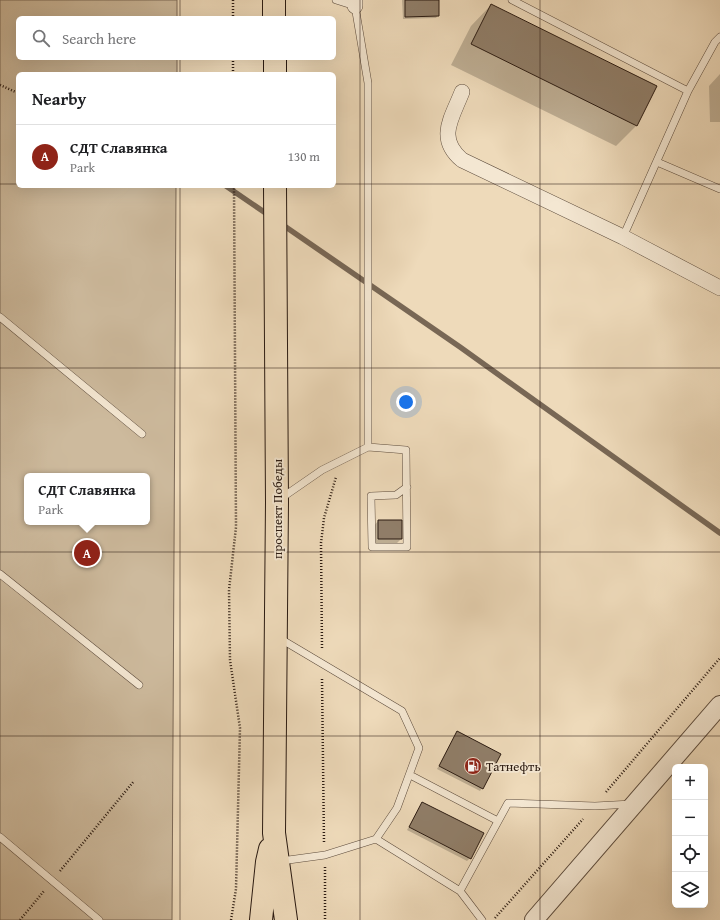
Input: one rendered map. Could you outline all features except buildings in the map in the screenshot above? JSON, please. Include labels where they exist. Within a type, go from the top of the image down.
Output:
[{"type":"main road","points":[[274,0],[274,16]]},
{"type":"main road","points":[[275,60],[275,72]]},
{"type":"main road","name":"проспект Победы","points":[[274,833],[277,502],[275,188]]},
{"type":"main road","points":[[274,833],[286,920]]},
{"type":"main road","points":[[261,920],[267,862],[274,833]]},
{"type":"street","points":[[462,92],[449,127],[447,140],[452,151],[462,160],[623,237],[720,288]]},
{"type":"street","points":[[534,920],[720,705]]},
{"type":"lane","points":[[336,0],[355,3],[368,83],[368,447]]},
{"type":"lane","points":[[512,0],[688,91]]},
{"type":"lane","points":[[623,237],[688,91],[715,42],[720,37]]},
{"type":"lane","points":[[656,162],[720,189]]},
{"type":"lane","points":[[0,317],[142,434]]},
{"type":"lane","points":[[277,502],[322,470],[341,459],[368,447],[406,450],[407,486],[407,547],[372,547],[371,496],[396,495],[407,486]]},
{"type":"lane","points":[[0,574],[139,685]]},
{"type":"lane","points":[[276,636],[322,665],[402,711],[419,748],[397,808],[376,839],[324,855],[279,861]]},
{"type":"lane","points":[[410,775],[498,821]]},
{"type":"lane","points":[[460,891],[508,803],[595,806],[634,804]]},
{"type":"lane","points":[[0,837],[99,920]]},
{"type":"lane","points":[[376,839],[460,891],[482,920]]},
{"type":"path","points":[[233,0],[233,16]]},
{"type":"path","points":[[233,60],[233,72]]},
{"type":"path","points":[[0,85],[16,92]]},
{"type":"path","points":[[231,920],[236,890],[240,728],[230,660],[229,590],[236,526],[234,188]]},
{"type":"path","points":[[325,920],[321,543],[324,518],[341,459]]},
{"type":"path","points":[[493,920],[595,806],[720,658]]},
{"type":"path","points":[[20,920],[134,781]]},
{"type":"shaded area","points":[[0,0],[177,0],[177,16],[16,16],[16,60],[177,60],[177,72],[16,72],[16,188],[176,188],[172,920],[0,920]]},
{"type":"waterway","points":[[229,188],[270,216]]},
{"type":"waterway","points":[[280,223],[460,347],[720,533]]},
{"type":"place","name":"СДТ Славянка","points":[[87,553]]},
{"type":"place","name":"Татнефть","points":[[473,766]]}]
